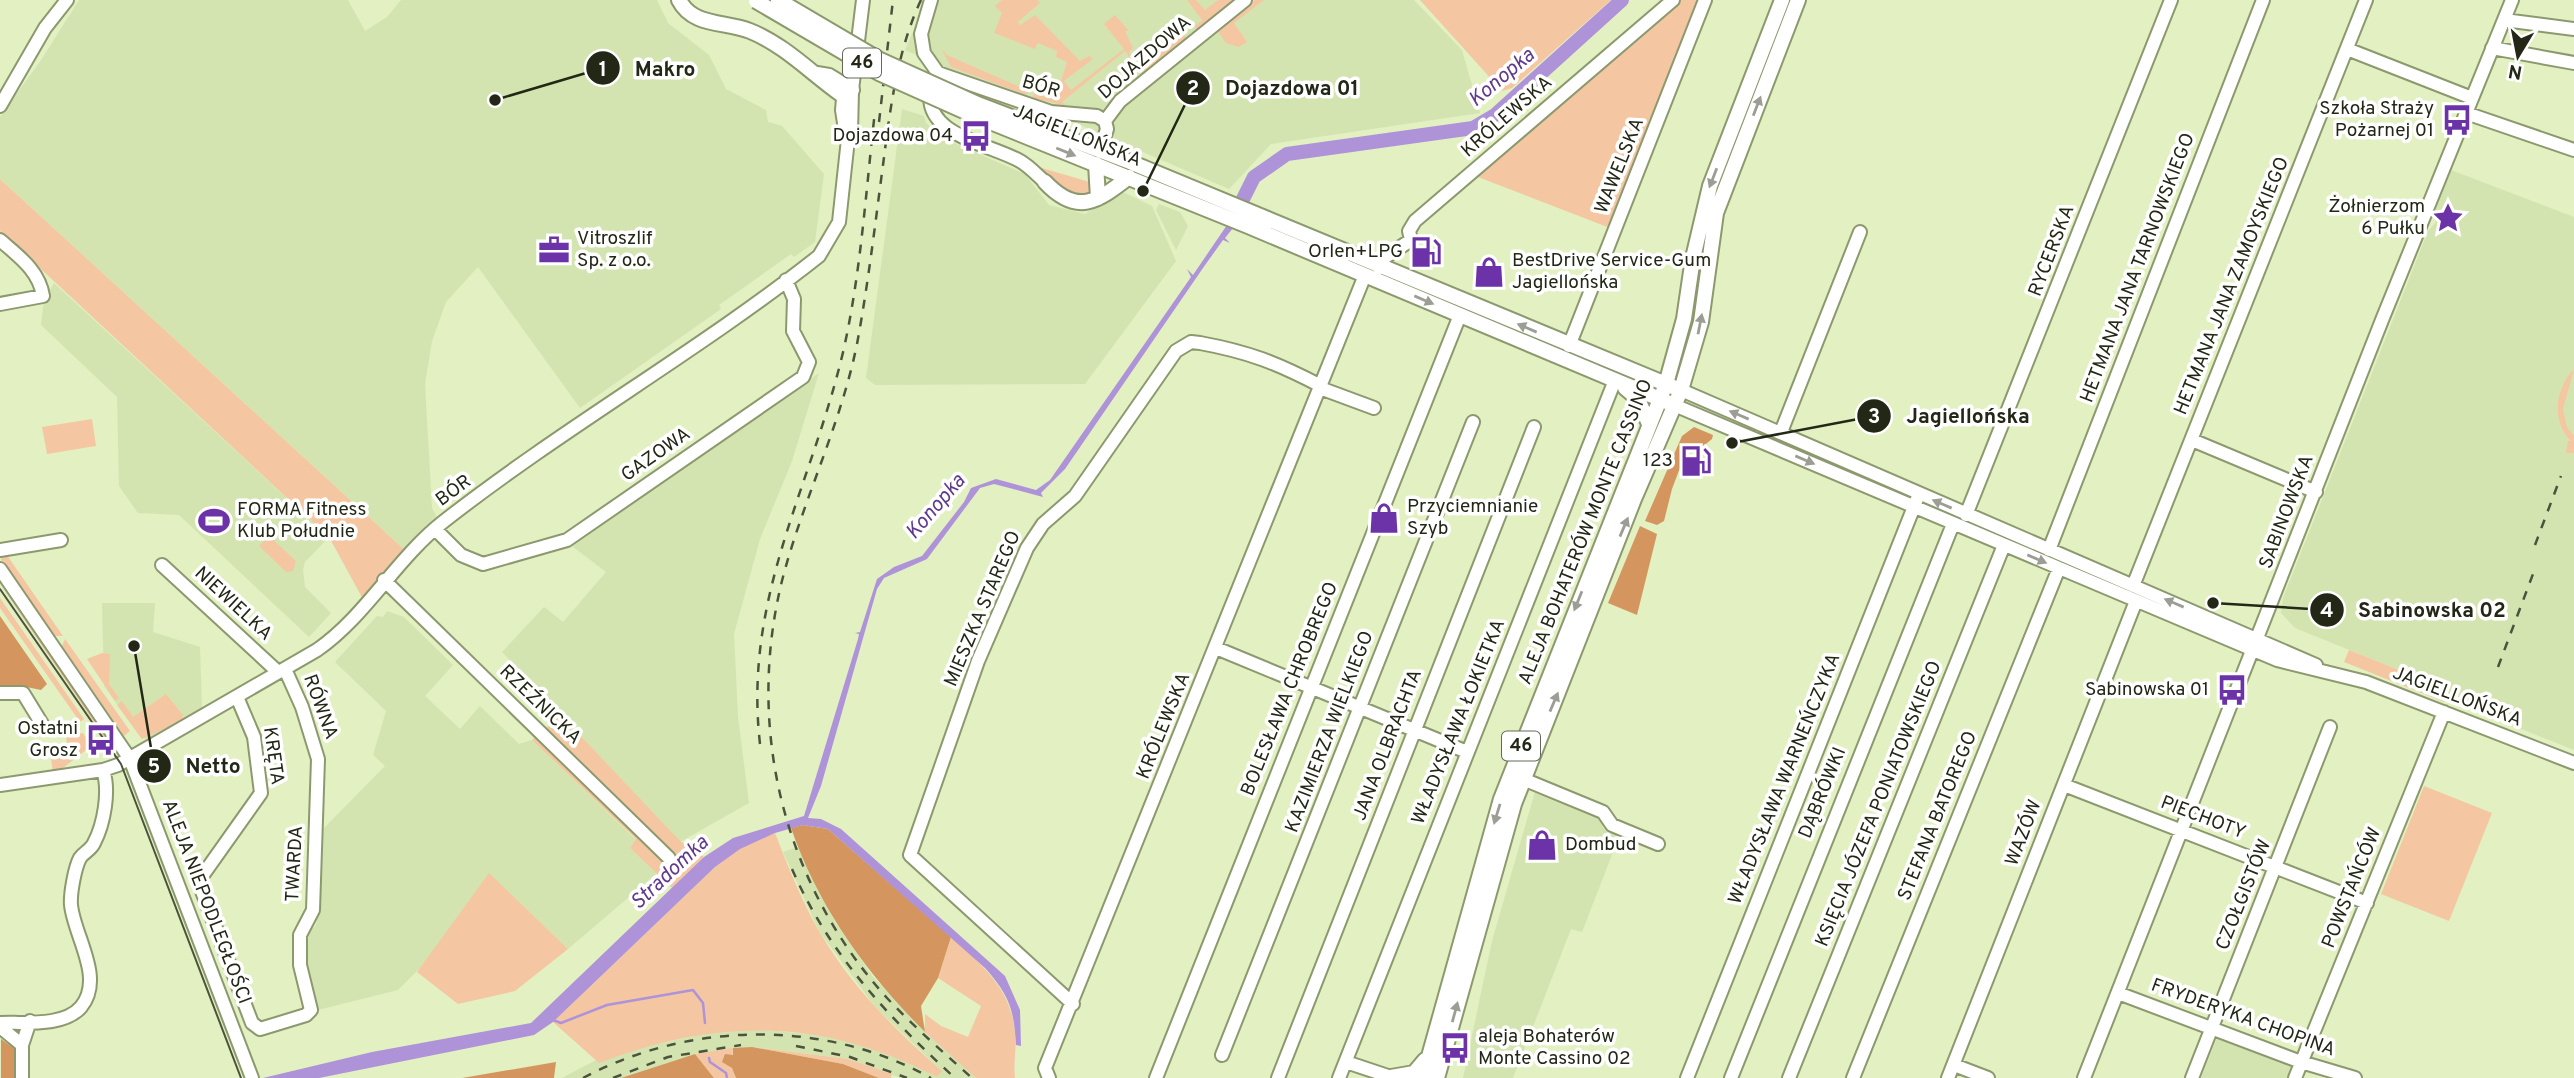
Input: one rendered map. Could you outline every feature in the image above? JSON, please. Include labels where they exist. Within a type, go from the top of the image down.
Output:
[{"type":"main road","points":[[679,0],[695,18],[754,33],[846,90]]},
{"type":"main road","name":"JAGIELLOŃSKA","points":[[755,0],[879,73],[1098,157],[1250,220],[1379,268],[1681,390]]},
{"type":"main road","name":"JAGIELLOŃSKA","points":[[778,0],[880,60],[974,109]]},
{"type":"main road","name":"ALEJA BOHATERÓW MONTE CASSINO","points":[[1423,1078],[1501,799],[1666,384],[1684,319],[1706,197],[1782,0]]},
{"type":"main road","name":"ALEJA BOHATERÓW MONTE CASSINO","points":[[1437,1078],[1495,867],[1523,779],[1681,390],[1701,322],[1716,213],[1798,0]]},
{"type":"main road","points":[[1098,157],[1098,198]]},
{"type":"main road","name":"JAGIELLOŃSKA","points":[[1098,157],[1129,177],[1219,207]]},
{"type":"main road","points":[[1045,183],[1058,196],[1070,202],[1081,203],[1103,197],[1129,177]]},
{"type":"main road","name":"JAGIELLOŃSKA","points":[[1250,220],[1365,275],[1674,405]]},
{"type":"main road","points":[[1636,371],[1658,371],[1672,361]]},
{"type":"main road","points":[[1615,380],[1637,399],[1649,424]]},
{"type":"main road","points":[[1392,1078],[1414,1073],[1429,1054]]},
{"type":"street","points":[[0,106],[45,28],[67,0]]},
{"type":"street","name":"BÓR","points":[[0,785],[103,770],[130,759],[329,642],[384,580],[435,529],[819,256],[835,232],[848,139],[851,134],[846,90],[855,55],[863,0]]},
{"type":"street","points":[[931,0],[924,15],[921,34],[925,53],[938,73],[929,102],[940,123],[1023,162],[1045,183]]},
{"type":"street","name":"DOJAZDOWA","points":[[1105,121],[1120,101],[1245,0]]},
{"type":"street","name":"KRÓLEWSKA","points":[[1379,268],[1384,258],[1411,240],[1409,231],[1415,222],[1672,0]]},
{"type":"street","name":"WAWELSKA","points":[[1569,346],[1705,0]]},
{"type":"street","name":"RYCERSKA","points":[[1966,515],[2171,0]]},
{"type":"street","name":"HETMANA JANA TARNOWSKIEGO","points":[[2049,550],[2263,0]]},
{"type":"street","name":"HETMANA JANA ZAMOYSKIEGO","points":[[2133,586],[2367,0]]},
{"type":"street","name":"SABINOWSKA","points":[[2084,1078],[2512,0]]},
{"type":"street","points":[[2504,20],[2574,29]]},
{"type":"street","points":[[2493,48],[2574,62]]},
{"type":"street","points":[[2347,49],[2472,98]]},
{"type":"street","name":"BÓR","points":[[938,73],[1051,112],[1097,116],[1105,121]]},
{"type":"street","points":[[2466,113],[2574,150]]},
{"type":"street","points":[[1098,157],[1107,129],[1105,121]]},
{"type":"street","points":[[1781,432],[1860,232]]},
{"type":"street","points":[[0,240],[32,269],[41,282],[43,296],[0,304]]},
{"type":"street","name":"KRÓLEWSKA","points":[[1049,1078],[1045,1068],[1365,275]]},
{"type":"street","name":"GAZOWA","points":[[435,529],[461,555],[483,564],[567,540],[803,377],[809,362],[793,331],[794,299],[786,281]]},
{"type":"street","name":"BOLESŁAWA CHROBREGO","points":[[1156,1078],[1460,315]]},
{"type":"street","name":"MIESZKA STAREGO","points":[[1073,1004],[910,855],[978,661],[1034,535],[1075,496],[1176,351],[1191,342],[1251,354],[1276,362],[1320,387]]},
{"type":"street","points":[[1689,366],[1692,385],[1704,400]]},
{"type":"street","name":"WŁADYSŁAWA ŁOKIETKA","points":[[1339,1078],[1615,380]]},
{"type":"street","points":[[1320,387],[1374,408]]},
{"type":"street","name":"JAGIELLOŃSKA","points":[[1681,390],[1781,432],[1917,500],[1953,524],[2136,601],[2444,712],[2574,763]]},
{"type":"street","name":"JAGIELLOŃSKA","points":[[1674,405],[1917,500],[1966,515],[2133,586],[2257,645]]},
{"type":"street","name":"KAZIMIERZA WIELKIEGO","points":[[1222,1055],[1473,422]]},
{"type":"street","name":"JANA OLBRACHTA","points":[[1278,1078],[1534,427]]},
{"type":"street","points":[[2192,440],[2316,492]]},
{"type":"street","name":"WŁADYSŁAWA WARNEŃCZYKA","points":[[1687,1078],[1917,500]]},
{"type":"street","name":"DĄBRÓWKI","points":[[1731,1078],[1953,524]]},
{"type":"street","points":[[0,550],[61,540]]},
{"type":"street","name":"KSIĘCIA JÓZEFA PONIATOWSKIEGO","points":[[1789,1078],[2004,545]]},
{"type":"street","name":"NIEWIELKA","points":[[162,565],[282,671]]},
{"type":"street","name":"STEFANA BATOREGO","points":[[1853,1078],[2059,568]]},
{"type":"street","name":"ALEJA NIEPODLEGŁOŚCI","points":[[0,569],[130,759],[252,1078]]},
{"type":"street","name":"RZEŹNICKA","points":[[384,580],[669,858]]},
{"type":"street","name":"WAZÓW","points":[[1948,1078],[2136,601]]},
{"type":"street","points":[[1216,648],[1467,752]]},
{"type":"street","name":"RÓWNA","points":[[282,671],[302,707],[318,759]]},
{"type":"street","points":[[0,693],[23,693],[42,724]]},
{"type":"street","name":"KRĘTA","points":[[237,697],[254,737],[261,793],[201,878],[201,890],[254,1026],[263,1029],[306,1015],[311,1010]]},
{"type":"street","name":"POWSTAŃCÓW","points":[[2295,1078],[2444,712]]},
{"type":"street","name":"CZOŁGISTÓW","points":[[2192,1078],[2330,727]]},
{"type":"street","name":"TWARDA","points":[[311,1010],[300,965],[300,935],[313,910],[318,759]]},
{"type":"street","points":[[0,1025],[70,1018],[83,1005],[89,987],[88,964],[71,904],[79,860],[92,847],[98,836],[108,784],[103,770]]},
{"type":"street","points":[[1523,779],[1603,813],[1612,825],[1658,844]]},
{"type":"street","name":"PIECHOTY","points":[[2064,785],[2367,903]]},
{"type":"street","name":"FRYDERYKA CHOPINA","points":[[2118,993],[2301,1062],[2355,1078]]},
{"type":"street","points":[[22,1078],[22,1045],[30,1021]]},
{"type":"street","points":[[0,1025],[22,1045]]},
{"type":"street","points":[[1346,1062],[1392,1078]]},
{"type":"street","points":[[1954,1065],[1987,1078]]},
{"type":"shaded area","points":[[79,0],[348,0],[365,31],[387,17],[401,0],[657,0],[668,23],[709,55],[726,89],[766,110],[768,122],[782,126],[824,174],[815,242],[794,257],[791,254],[719,305],[721,309],[580,408],[478,267],[446,302],[432,341],[425,384],[432,508],[439,521],[408,553],[0,179],[0,117]]},
{"type":"shaded area","points":[[927,0],[1414,0],[1462,50],[1480,113],[1271,144],[1229,189],[905,50]]},
{"type":"shaded area","points":[[1002,0],[1037,0],[1040,3],[1018,22],[1020,25],[1035,15],[1080,61],[1089,56],[1093,59],[1064,81],[1071,90],[1124,49],[1104,24],[1115,15],[1129,31],[1125,31],[1133,48],[1129,52],[1141,68],[1184,35],[1188,39],[1142,75],[1125,51],[1062,102],[1067,106],[1033,98],[1034,93],[1055,100],[1067,62],[1056,57],[1057,51],[1038,43],[1035,49],[994,33],[1002,13],[995,6]]},
{"type":"shaded area","points":[[1187,0],[1196,0],[1205,10],[1218,0],[1239,0],[1197,32],[1195,26],[1202,20]]},
{"type":"shaded area","points":[[1255,0],[1264,0],[1234,23],[1247,42],[1239,47],[1226,43],[1217,30]]},
{"type":"shaded area","points":[[1420,0],[1611,0],[1512,88],[1502,91]]},
{"type":"shaded area","points":[[1678,0],[1699,0],[1610,228],[1478,177]]},
{"type":"shaded area","points":[[941,48],[947,55],[1029,91],[1026,95],[951,67]]},
{"type":"shaded area","points":[[902,109],[924,116],[926,123],[945,139],[1025,174],[1049,205],[1085,214],[1123,192],[1152,206],[1176,261],[1085,384],[875,385],[866,378]]},
{"type":"shaded area","points":[[1035,166],[1093,183],[1091,194],[1067,196]]},
{"type":"shaded area","points":[[2451,170],[2574,217],[2574,750],[2396,679],[2399,670],[2295,628],[2281,613],[2283,598],[2428,231],[2436,222],[2433,216]]},
{"type":"shaded area","points":[[0,179],[408,553],[364,601],[329,537],[0,231]]},
{"type":"shaded area","points":[[1159,204],[1180,212],[1188,226],[1176,250],[1156,210]]},
{"type":"shaded area","points":[[1227,225],[1233,228],[1225,238],[1230,243],[1223,240],[1065,469],[1041,493],[1043,497],[994,484],[980,488],[927,559],[884,578],[877,589],[821,786],[808,818],[821,819],[841,829],[1005,976],[1020,1010],[1021,1046],[1016,1045],[1009,1003],[1000,986],[985,968],[828,829],[803,825],[775,833],[740,849],[715,867],[553,1022],[534,1035],[319,1078],[263,1078],[372,1052],[531,1023],[704,857],[733,838],[804,816],[858,639],[859,634],[855,633],[860,632],[877,579],[894,567],[922,556],[964,502],[971,488],[996,479],[1036,490],[1050,480],[1191,277],[1187,269],[1193,275]]},
{"type":"shaded area","points":[[54,283],[329,537],[305,562],[303,570],[305,587],[331,613],[309,637],[179,515],[138,513],[119,486],[117,397],[41,325],[44,300]]},
{"type":"shaded area","points":[[2574,369],[2563,409],[2567,427],[2574,436],[2574,453],[2566,453],[2568,441],[2571,441],[2560,424],[2558,405],[2563,386]]},
{"type":"shaded area","points":[[819,373],[792,461],[760,539],[734,634],[738,717],[749,803],[680,842],[502,652],[544,607],[563,622],[606,572],[572,546]]},
{"type":"shaded area","points":[[92,419],[96,446],[47,454],[42,427]]},
{"type":"shaded area","points":[[1694,427],[1713,435],[1712,439],[1702,447],[1689,444],[1672,489],[1664,521],[1657,525],[1645,521],[1682,436]]},
{"type":"shaded area","points":[[1640,526],[1657,534],[1637,615],[1608,603]]},
{"type":"shaded area","points":[[269,536],[296,561],[293,571],[286,572],[259,546]]},
{"type":"shaded area","points":[[4,551],[63,636],[55,636],[1,560]]},
{"type":"shaded area","points":[[0,584],[113,744],[110,746]]},
{"type":"shaded area","points":[[0,598],[84,719],[80,722],[0,608]]},
{"type":"shaded area","points":[[102,603],[155,603],[153,632],[200,647],[202,709],[148,739],[141,738],[104,686]]},
{"type":"shaded area","points":[[387,611],[404,617],[453,665],[425,696],[460,729],[480,706],[519,744],[532,740],[636,840],[630,848],[657,873],[568,949],[489,874],[428,960],[398,990],[314,1011],[303,966],[304,937],[316,925],[321,888],[322,830],[385,766],[373,755],[386,711],[335,662],[377,616],[383,617]]},
{"type":"shaded area","points":[[0,616],[47,684],[41,690],[17,685],[0,687]]},
{"type":"shaded area","points":[[65,639],[130,731],[124,736],[62,646]]},
{"type":"shaded area","points":[[2349,650],[2399,670],[2396,679],[2446,699],[2444,702],[2344,662]]},
{"type":"shaded area","points":[[102,653],[110,654],[109,684],[119,698],[115,701],[87,659]]},
{"type":"shaded area","points":[[166,694],[183,715],[182,721],[142,739],[117,705],[122,701],[133,717]]},
{"type":"shaded area","points":[[561,715],[680,841],[704,857],[672,888],[630,848],[636,839],[532,740]]},
{"type":"shaded area","points":[[83,733],[91,746],[53,773],[51,758],[69,757],[66,736]]},
{"type":"shaded area","points":[[2424,786],[2492,813],[2449,921],[2381,894]]},
{"type":"shaded area","points":[[1536,788],[1594,814],[1602,822],[1603,828],[1620,834],[1582,932],[1571,929],[1513,1078],[1463,1078],[1492,941]]},
{"type":"shaded area","points":[[803,825],[828,829],[951,937],[938,978],[921,1006],[925,1032],[864,963],[830,912],[802,857],[791,828]]},
{"type":"shaded area","points":[[775,833],[806,907],[831,951],[874,1006],[942,1071],[937,1077],[853,1043],[770,1031],[686,1037],[599,1063],[553,1022],[715,867],[740,848]]},
{"type":"shaded area","points":[[798,847],[835,922],[873,977],[976,1078],[901,1078],[848,1059],[752,1047],[695,1054],[621,1078],[562,1078],[598,1059],[600,1062],[634,1049],[712,1032],[753,1029],[832,1036],[942,1071],[875,1007],[819,931],[783,852]]},
{"type":"shaded area","points":[[489,873],[568,949],[515,991],[458,1004],[417,972]]},
{"type":"shaded area","points":[[951,937],[985,969],[1002,991],[1008,1004],[1015,1034],[1015,1078],[976,1078],[925,1032],[925,1014],[941,1026],[968,1037],[981,1006],[938,978]]},
{"type":"shaded area","points":[[2217,1038],[2292,1066],[2287,1078],[2201,1078]]},
{"type":"shaded area","points":[[1,1039],[18,1051],[19,1078],[1,1078]]},
{"type":"shaded area","points":[[752,1047],[848,1059],[892,1074],[891,1078],[879,1078],[843,1064]]},
{"type":"shaded area","points":[[752,1047],[843,1064],[879,1078],[736,1078],[732,1068],[722,1062],[725,1054],[733,1055],[733,1048]]},
{"type":"shaded area","points":[[733,1048],[732,1068],[736,1078],[714,1078],[695,1054]]},
{"type":"shaded area","points":[[695,1054],[714,1078],[621,1078]]},
{"type":"shaded area","points":[[556,1062],[554,1078],[462,1078]]},
{"type":"waterway","name":"Konopka","points":[[1242,201],[1254,177],[1287,154],[1473,128],[1495,115],[1622,0]]},
{"type":"waterway","points":[[553,1020],[561,1023],[607,1005],[693,990],[703,1003],[705,1023]]},
{"type":"waterway","points":[[709,1058],[710,1062],[726,1073],[727,1078]]},
{"type":"tram line","points":[[0,589],[121,764],[241,1078]]},
{"type":"railway","points":[[879,122],[893,0]]},
{"type":"railway","points":[[921,0],[906,40],[896,81],[857,344],[842,402],[784,573],[773,630],[768,687],[771,743],[781,799],[798,852],[821,904],[851,953],[887,998],[972,1078]]},
{"type":"railway","points":[[760,744],[757,690],[761,639],[784,542],[831,399],[844,348],[859,260],[875,111]]},
{"type":"railway","points":[[2535,545],[2561,476]]},
{"type":"railway","points":[[2498,667],[2536,566]]},
{"type":"railway","points":[[792,869],[824,929],[862,982],[906,1031],[955,1078]]},
{"type":"railway","points":[[583,1078],[624,1059],[668,1046],[712,1037],[757,1034],[803,1037],[847,1045],[890,1059],[931,1078]]},
{"type":"railway","points":[[613,1078],[668,1057],[741,1045]]},
{"type":"railway","points":[[796,1046],[850,1057],[907,1078]]},
{"type":"place","name":"Makro","points":[[495,100]]},
{"type":"place","name":"Szkoła Straży Pożarnej 01","points":[[2457,120]]},
{"type":"place","name":"Dojazdowa 04","points":[[976,136]]},
{"type":"place","name":"Dojazdowa 01","points":[[1143,191]]},
{"type":"place","name":"Żołnierzom 6 Pułku","points":[[2448,218]]},
{"type":"place","name":"Vitroszlif Sp. z o.o.","points":[[554,250]]},
{"type":"place","name":"Orlen+LPG","points":[[1426,252]]},
{"type":"place","name":"BestDrive Service-Gum Jagiellońska","points":[[1489,272]]},
{"type":"place","name":"Jagiellońska","points":[[1732,443]]},
{"type":"place","name":"123","points":[[1696,461]]},
{"type":"place","name":"Przyciemnianie Szyb","points":[[1384,518]]},
{"type":"place","name":"FORMA Fitness Klub Południe","points":[[214,521]]},
{"type":"place","name":"Sabinowska 02","points":[[2213,603]]},
{"type":"place","name":"Netto","points":[[134,646]]},
{"type":"place","name":"Sabinowska 01","points":[[2232,690]]},
{"type":"place","name":"Ostatni Grosz","points":[[101,740]]},
{"type":"place","name":"Dombud","points":[[1542,845]]},
{"type":"place","name":"aleja Bohaterów Monte Cassino 02","points":[[1455,1048]]},
{"type":"water label","name":"Stradomka","points":[[670,873]]}]
